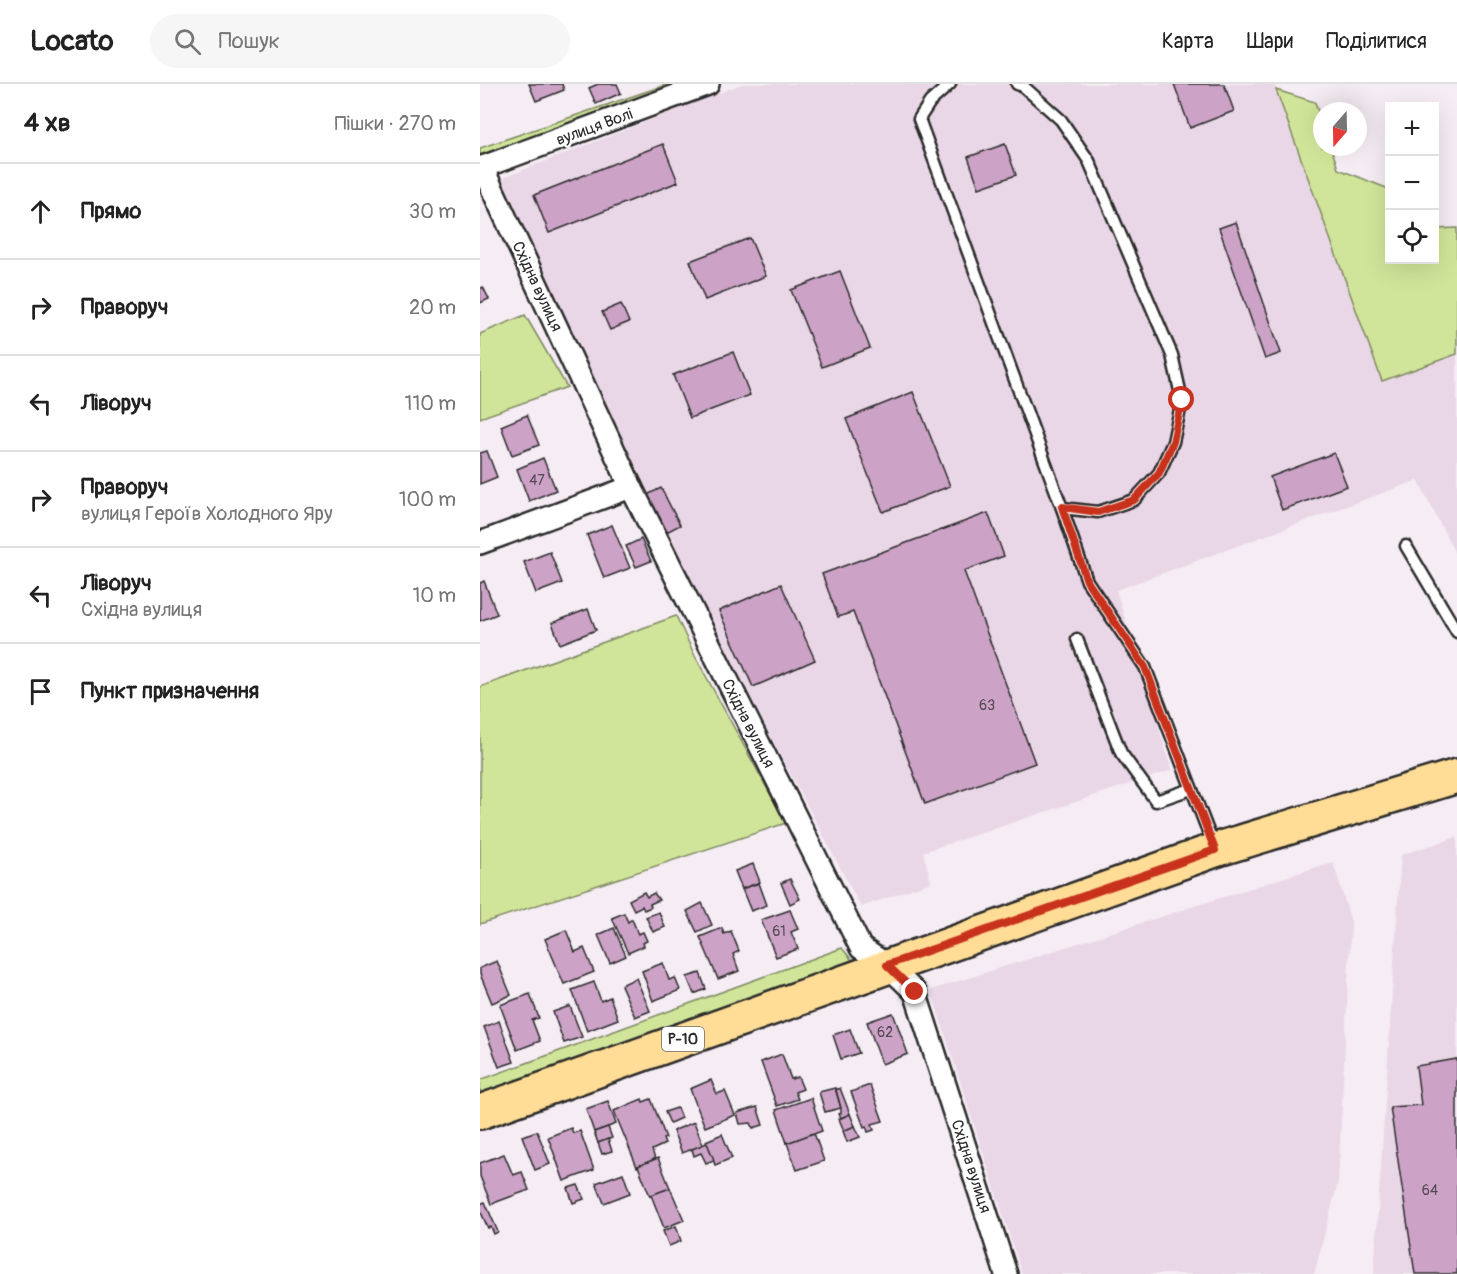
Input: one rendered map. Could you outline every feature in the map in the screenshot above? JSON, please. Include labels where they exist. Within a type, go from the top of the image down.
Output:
[{"type":"main road","name":"Р-10","points":[[480,1112],[887,965],[1215,850],[1457,776]]},
{"type":"street","name":"вулиця Волі","points":[[481,168],[708,84]]},
{"type":"street","name":"Східна вулиця","points":[[481,168],[631,487],[861,948],[887,965],[915,992],[1006,1274]]},
{"type":"street","points":[[480,543],[631,487]]},
{"type":"lane","points":[[950,84],[930,102],[919,119],[1087,581],[1145,667],[1215,850]]},
{"type":"lane","points":[[1017,84],[1023,86],[1061,120],[1089,161],[1172,355],[1182,400],[1173,442],[1159,473],[1134,500],[1098,512],[1062,507]]},
{"type":"lane","points":[[1406,546],[1457,632]]},
{"type":"lane","points":[[1077,639],[1122,753],[1156,801],[1191,789]]},
{"type":"shaded area","points":[[742,84],[1274,84],[1382,380],[1457,354],[1457,557],[1418,480],[1116,590],[1172,770],[923,852],[931,882],[861,907],[649,506],[495,181]]},
{"type":"shaded area","points":[[1457,837],[1457,1274],[1374,1274],[1401,855]]},
{"type":"shaded area","points":[[1333,862],[1351,922],[1338,1182],[1314,1274],[1022,1274],[931,990]]},
{"type":"green space","points":[[668,84],[690,84],[480,160],[480,148]]},
{"type":"green space","points":[[1276,90],[1315,102],[1313,102],[1313,156],[1334,156],[1338,169],[1385,187],[1385,264],[1439,264],[1439,229],[1457,228],[1457,354],[1382,381]]},
{"type":"green space","points":[[525,315],[567,387],[480,418],[480,334]]},
{"type":"green space","points":[[676,616],[695,656],[786,823],[480,924],[480,687]]},
{"type":"green space","points":[[842,948],[855,964],[480,1099],[480,1080]]},
{"type":"building","points":[[529,84],[562,84],[564,90],[536,101]]},
{"type":"building","points":[[598,84],[617,84],[621,93],[596,104],[589,88]]},
{"type":"building","points":[[1174,84],[1224,84],[1234,111],[1190,128]]},
{"type":"building","points":[[663,144],[678,182],[549,233],[534,195]]},
{"type":"building","points":[[1005,144],[1016,175],[979,188],[968,157]]},
{"type":"building","points":[[1236,222],[1281,353],[1265,359],[1219,228]]},
{"type":"building","points":[[750,238],[766,276],[705,300],[690,261]]},
{"type":"building","points":[[840,271],[870,348],[822,367],[791,290]]},
{"type":"building","points":[[483,287],[489,299],[480,303],[480,289]]},
{"type":"building","points":[[621,304],[629,322],[610,330],[602,312]]},
{"type":"building","points":[[733,352],[750,395],[690,418],[673,375]]},
{"type":"building","points":[[913,392],[950,486],[883,512],[846,419]]},
{"type":"building","points":[[527,415],[539,445],[512,455],[501,426]]},
{"type":"building","points":[[487,451],[497,477],[480,484],[480,453]]},
{"type":"building","points":[[1334,453],[1347,486],[1282,510],[1270,477]]},
{"type":"building","points":[[543,458],[556,490],[529,501],[517,469]]},
{"type":"building","points":[[661,488],[680,525],[659,536],[641,498]]},
{"type":"building","points":[[988,513],[1004,556],[964,571],[1035,763],[925,804],[853,612],[838,617],[822,574]]},
{"type":"building","points":[[612,525],[630,568],[604,578],[587,535]]},
{"type":"building","points":[[641,539],[651,561],[636,567],[626,546]]},
{"type":"building","points":[[550,552],[562,583],[536,593],[524,562]]},
{"type":"building","points":[[484,581],[497,614],[480,621],[480,583]]},
{"type":"building","points":[[781,584],[815,660],[753,687],[719,611]]},
{"type":"building","points":[[588,609],[596,630],[560,644],[552,623]]},
{"type":"building","points":[[753,864],[760,882],[742,889],[735,871]]},
{"type":"building","points":[[790,879],[800,899],[790,904],[781,883]]},
{"type":"building","points":[[759,883],[767,905],[751,911],[742,889]]},
{"type":"building","points":[[644,892],[647,897],[654,893],[659,900],[644,910],[642,906],[634,910],[629,900]]},
{"type":"building","points":[[702,903],[712,925],[697,932],[687,911]]},
{"type":"building","points":[[790,910],[798,929],[791,932],[798,949],[776,957],[761,920]]},
{"type":"building","points":[[659,912],[665,927],[653,932],[646,917]]},
{"type":"building","points":[[624,913],[628,922],[632,919],[638,934],[643,932],[647,941],[643,943],[644,946],[628,953],[612,918]]},
{"type":"building","points":[[614,928],[626,956],[610,963],[598,935]]},
{"type":"building","points":[[722,928],[724,934],[731,931],[739,951],[733,954],[739,971],[718,979],[700,937]]},
{"type":"building","points":[[566,930],[575,952],[584,948],[594,972],[564,984],[545,939]]},
{"type":"building","points":[[497,961],[511,995],[492,1003],[480,974],[480,968]]},
{"type":"building","points":[[663,963],[669,980],[675,978],[680,990],[653,1001],[642,971]]},
{"type":"building","points":[[700,973],[706,989],[694,994],[687,977]]},
{"type":"building","points":[[636,978],[650,1011],[635,1017],[621,985]]},
{"type":"building","points":[[594,982],[601,1001],[610,997],[618,1019],[587,1031],[572,990]]},
{"type":"building","points":[[530,994],[539,1018],[532,1020],[540,1041],[517,1050],[500,1005]]},
{"type":"building","points":[[570,1006],[582,1037],[564,1043],[553,1012]]},
{"type":"building","points":[[893,1013],[908,1054],[882,1064],[867,1022]]},
{"type":"building","points":[[499,1021],[514,1062],[499,1067],[484,1027]]},
{"type":"building","points":[[850,1029],[859,1053],[841,1059],[833,1035]]},
{"type":"building","points":[[782,1054],[791,1079],[798,1077],[803,1089],[795,1092],[798,1099],[777,1106],[761,1062]]},
{"type":"building","points":[[1457,1059],[1457,1274],[1415,1274],[1390,1107],[1421,1105],[1416,1066]]},
{"type":"building","points":[[711,1080],[717,1094],[725,1091],[735,1115],[705,1127],[690,1089]]},
{"type":"building","points":[[870,1085],[883,1121],[872,1124],[874,1130],[868,1132],[851,1092]]},
{"type":"building","points":[[835,1088],[841,1108],[825,1112],[819,1092]]},
{"type":"building","points":[[840,1088],[850,1114],[841,1118],[836,1090]]},
{"type":"building","points":[[811,1098],[822,1131],[787,1143],[776,1110]]},
{"type":"building","points":[[642,1099],[643,1102],[651,1099],[666,1138],[663,1139],[665,1144],[652,1150],[655,1159],[637,1167],[614,1111]]},
{"type":"building","points":[[608,1101],[616,1124],[594,1132],[586,1109]]},
{"type":"building","points":[[757,1107],[763,1125],[753,1128],[751,1123],[740,1124],[737,1113]]},
{"type":"building","points":[[677,1108],[681,1118],[670,1123],[665,1112]]},
{"type":"building","points":[[850,1114],[855,1126],[844,1131],[839,1119]]},
{"type":"building","points":[[694,1122],[703,1145],[682,1153],[673,1131]]},
{"type":"building","points":[[855,1126],[860,1137],[847,1142],[843,1131]]},
{"type":"building","points":[[608,1127],[612,1138],[598,1143],[594,1132]]},
{"type":"building","points":[[571,1128],[573,1133],[580,1131],[594,1170],[564,1181],[548,1137]]},
{"type":"building","points":[[537,1131],[550,1164],[535,1170],[522,1136]]},
{"type":"building","points":[[814,1133],[824,1161],[797,1170],[787,1143]]},
{"type":"building","points":[[722,1134],[732,1158],[715,1165],[706,1141]]},
{"type":"building","points":[[608,1139],[612,1151],[602,1154],[598,1143]]},
{"type":"building","points":[[707,1143],[714,1160],[706,1163],[701,1153],[694,1156],[692,1149]]},
{"type":"building","points":[[504,1154],[513,1175],[522,1172],[529,1190],[491,1204],[480,1176],[480,1163]]},
{"type":"building","points":[[658,1158],[670,1188],[650,1196],[638,1166]]},
{"type":"building","points":[[623,1173],[630,1193],[604,1203],[596,1183]]},
{"type":"building","points":[[578,1185],[584,1199],[573,1203],[568,1188]]},
{"type":"building","points":[[670,1188],[684,1220],[664,1228],[651,1195]]},
{"type":"building","points":[[485,1202],[498,1232],[494,1234],[491,1227],[488,1228],[480,1210],[480,1204]]},
{"type":"building","points":[[676,1226],[681,1241],[669,1246],[663,1231]]},
{"type":"route","points":[[915,992],[887,965],[1215,850],[1145,667],[1087,581],[1062,507],[1098,512],[1134,500],[1159,473],[1173,442],[1182,400]]}]
